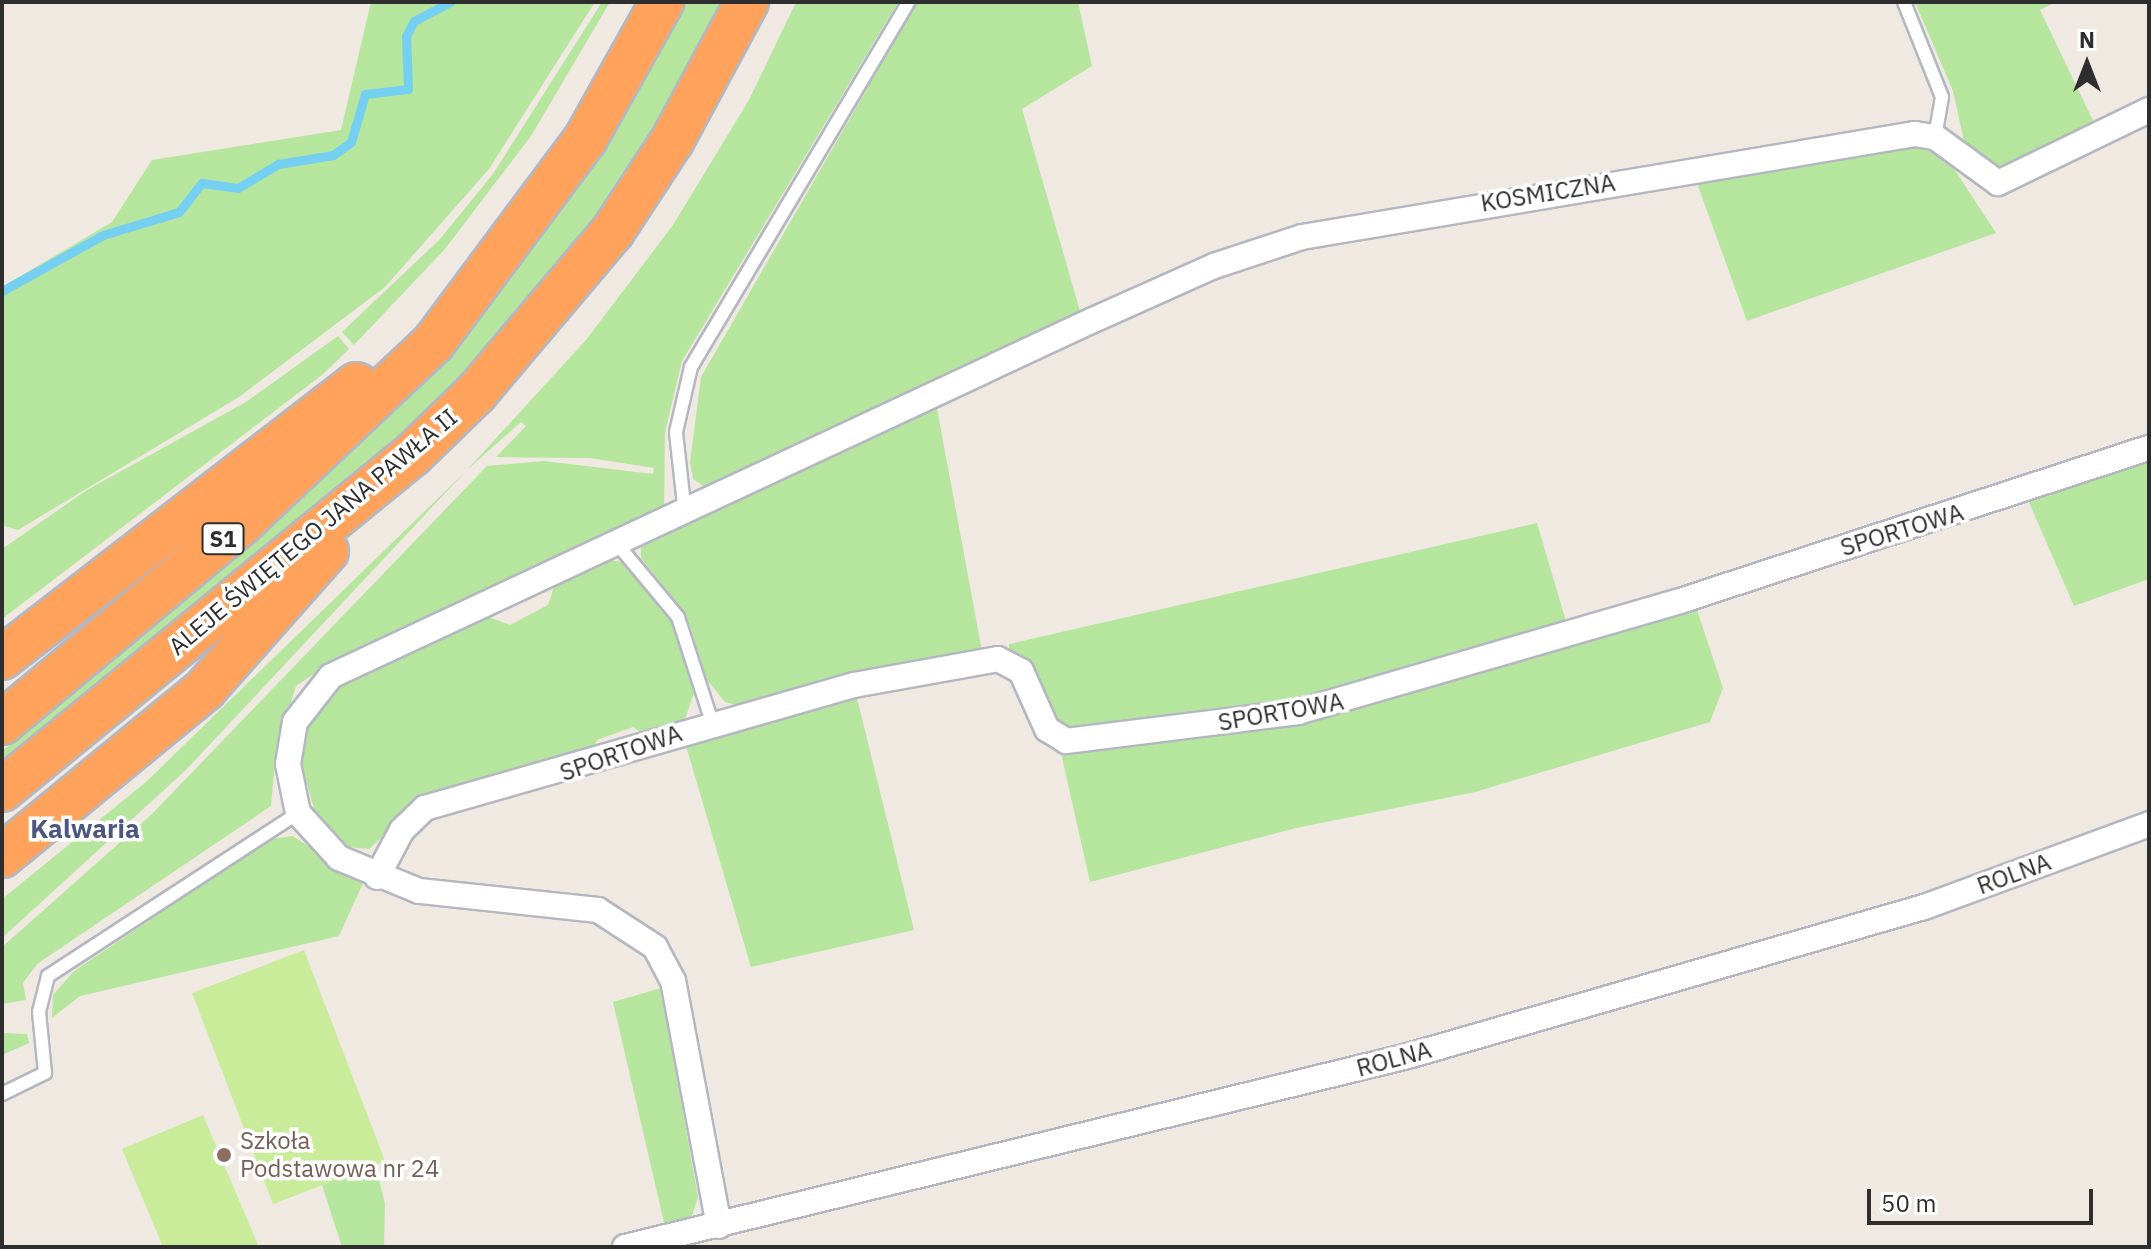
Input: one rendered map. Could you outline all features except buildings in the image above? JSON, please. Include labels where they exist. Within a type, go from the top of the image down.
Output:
[{"type":"highway","name":"S1","points":[[2,723],[241,524],[434,342],[586,138],[662,2]]},
{"type":"highway","name":"ALEJE ŚWIĘTEGO JANA PAWŁA II","points":[[2,790],[413,454],[554,307],[613,231],[672,141],[747,2]]},
{"type":"highway","points":[[2,658],[390,358],[434,342]]},
{"type":"highway","points":[[2,856],[205,689],[413,454]]},
{"type":"street","points":[[1935,137],[1998,183],[2149,110]]},
{"type":"street","name":"KOSMICZNA","points":[[298,813],[289,740],[304,704],[331,676],[1214,266],[1302,237],[1899,137],[1935,137]]},
{"type":"street","name":"SPORTOWA","points":[[377,877],[413,817],[440,803],[549,777],[712,722],[979,658],[1021,671],[1047,729],[1066,741],[1298,712],[1680,601],[2149,448]]},
{"type":"street","points":[[298,813],[339,858],[377,877],[461,899],[598,910],[643,933],[673,981],[719,1226]]},
{"type":"street","name":"ROLNA","points":[[625,1247],[1453,1043],[1924,907],[2149,824]]},
{"type":"lane","points":[[685,514],[676,432],[691,367],[909,2]]},
{"type":"lane","points":[[1904,2],[1942,97],[1935,137]]},
{"type":"lane","points":[[618,545],[678,617],[712,722]]},
{"type":"lane","points":[[2,1094],[45,1073],[39,1012],[48,976],[298,813]]},
{"type":"green space","points":[[371,2],[595,2],[489,169],[385,287],[239,397],[18,530],[2,525],[2,287],[112,222],[152,160],[341,130]]},
{"type":"green space","points":[[602,2],[610,2],[531,136],[445,249],[354,345],[342,332],[440,239],[493,174]]},
{"type":"green space","points":[[687,2],[724,2],[617,191],[530,304],[409,430],[2,767],[2,751],[241,554],[438,361],[572,195]]},
{"type":"green space","points":[[796,2],[898,2],[682,361],[665,432],[664,515],[445,620],[335,659],[296,686],[276,751],[271,806],[37,964],[23,983],[26,1000],[2,1004],[2,947],[151,815],[487,466],[544,461],[653,474],[654,468],[590,458],[496,457],[526,426],[521,422],[467,470],[586,340],[673,225],[749,100]]},
{"type":"green space","points":[[917,2],[1078,2],[1092,66],[1022,109],[1082,318],[711,491],[693,479],[690,462],[701,377]]},
{"type":"green space","points":[[1915,2],[2056,2],[2040,10],[2096,127],[2014,174],[1990,171],[1964,141],[1953,91]]},
{"type":"green space","points":[[1905,142],[1947,158],[1996,233],[1747,321],[1694,175]]},
{"type":"green space","points":[[338,336],[349,349],[322,375],[2,619],[2,549],[87,490],[246,402]]},
{"type":"green space","points":[[936,403],[982,651],[739,706],[725,702],[707,680],[686,614],[641,558],[641,543]]},
{"type":"green space","points":[[2149,454],[2149,579],[2074,606],[2028,500]]},
{"type":"green space","points":[[464,473],[186,770],[2,938],[2,899],[146,782]]},
{"type":"green space","points":[[1537,523],[1568,628],[1295,706],[1081,734],[1055,724],[1009,652],[1009,644]]},
{"type":"green space","points":[[609,560],[623,562],[675,622],[694,693],[685,719],[643,734],[633,727],[597,740],[591,754],[426,797],[369,849],[345,847],[317,819],[300,759],[308,724],[332,691],[486,616],[510,625],[548,605],[556,581]]},
{"type":"green space","points":[[1695,604],[1723,688],[1710,722],[1475,792],[1296,828],[1090,882],[1061,753],[1265,725]]},
{"type":"green space","points":[[855,690],[914,930],[751,967],[684,739]]},
{"type":"green space","points":[[293,836],[363,883],[339,936],[80,996],[52,1018],[53,995],[74,971],[271,839]]},
{"type":"green space","points":[[304,950],[385,1161],[273,1204],[192,993]]},
{"type":"green space","points":[[661,988],[698,1197],[691,1219],[666,1231],[613,1002]]},
{"type":"green space","points":[[2,1033],[27,1034],[29,1043],[2,1055]]},
{"type":"green space","points":[[203,1115],[259,1247],[163,1247],[122,1149]]},
{"type":"green space","points":[[375,1165],[385,1203],[384,1247],[342,1247],[322,1185]]},
{"type":"waterway","points":[[2,291],[103,235],[179,212],[202,183],[238,188],[278,164],[333,155],[351,142],[365,94],[408,89],[406,36],[414,21],[450,2]]},
{"type":"place","name":"Szkoła Podstawowa nr 24","points":[[224,1155]]},
{"type":"district","name":"Kalwaria","points":[[85,829]]}]
